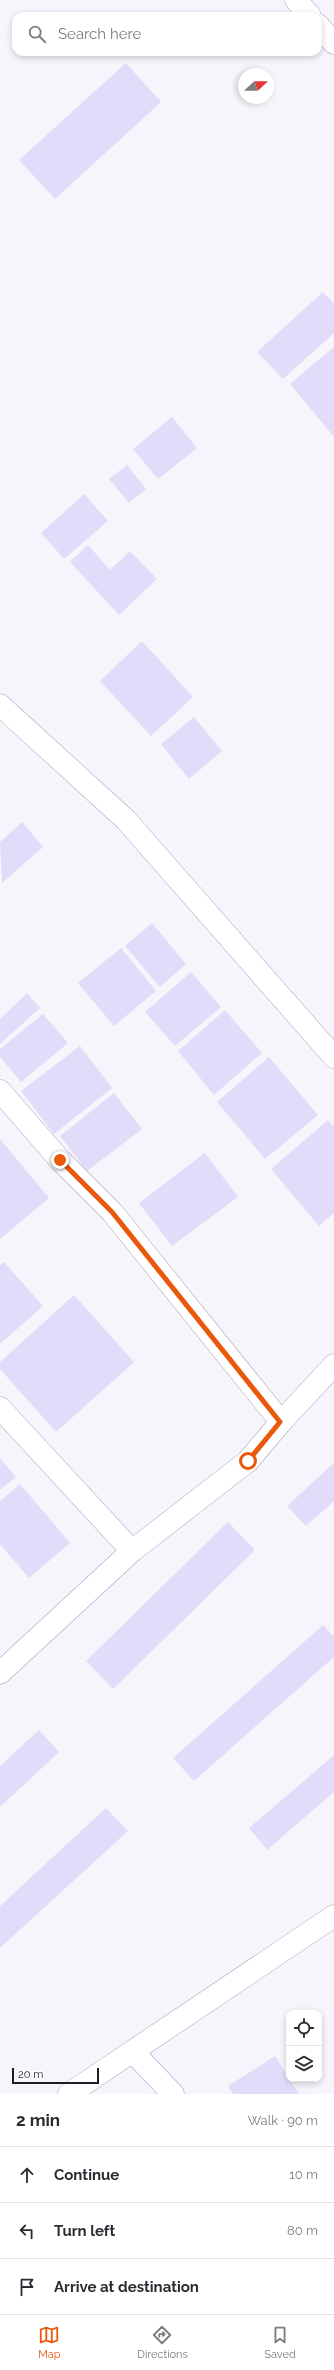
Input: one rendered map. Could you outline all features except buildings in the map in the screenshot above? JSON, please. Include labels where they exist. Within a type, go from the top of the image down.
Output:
[{"type":"street","points":[[296,0],[306,12]]},
{"type":"street","points":[[322,29],[334,42]]},
{"type":"street","points":[[0,705],[126,820],[334,1058]]},
{"type":"street","points":[[0,1091],[60,1160],[112,1212],[280,1422]]},
{"type":"street","points":[[0,1673],[132,1551],[248,1461],[280,1422],[334,1365]]},
{"type":"street","points":[[0,1408],[132,1551]]},
{"type":"street","points":[[69,2094],[334,1916]]},
{"type":"street","points":[[133,2052],[173,2094]]},
{"type":"route","points":[[60,1160],[112,1212],[175,1293],[280,1422],[248,1461]]}]
